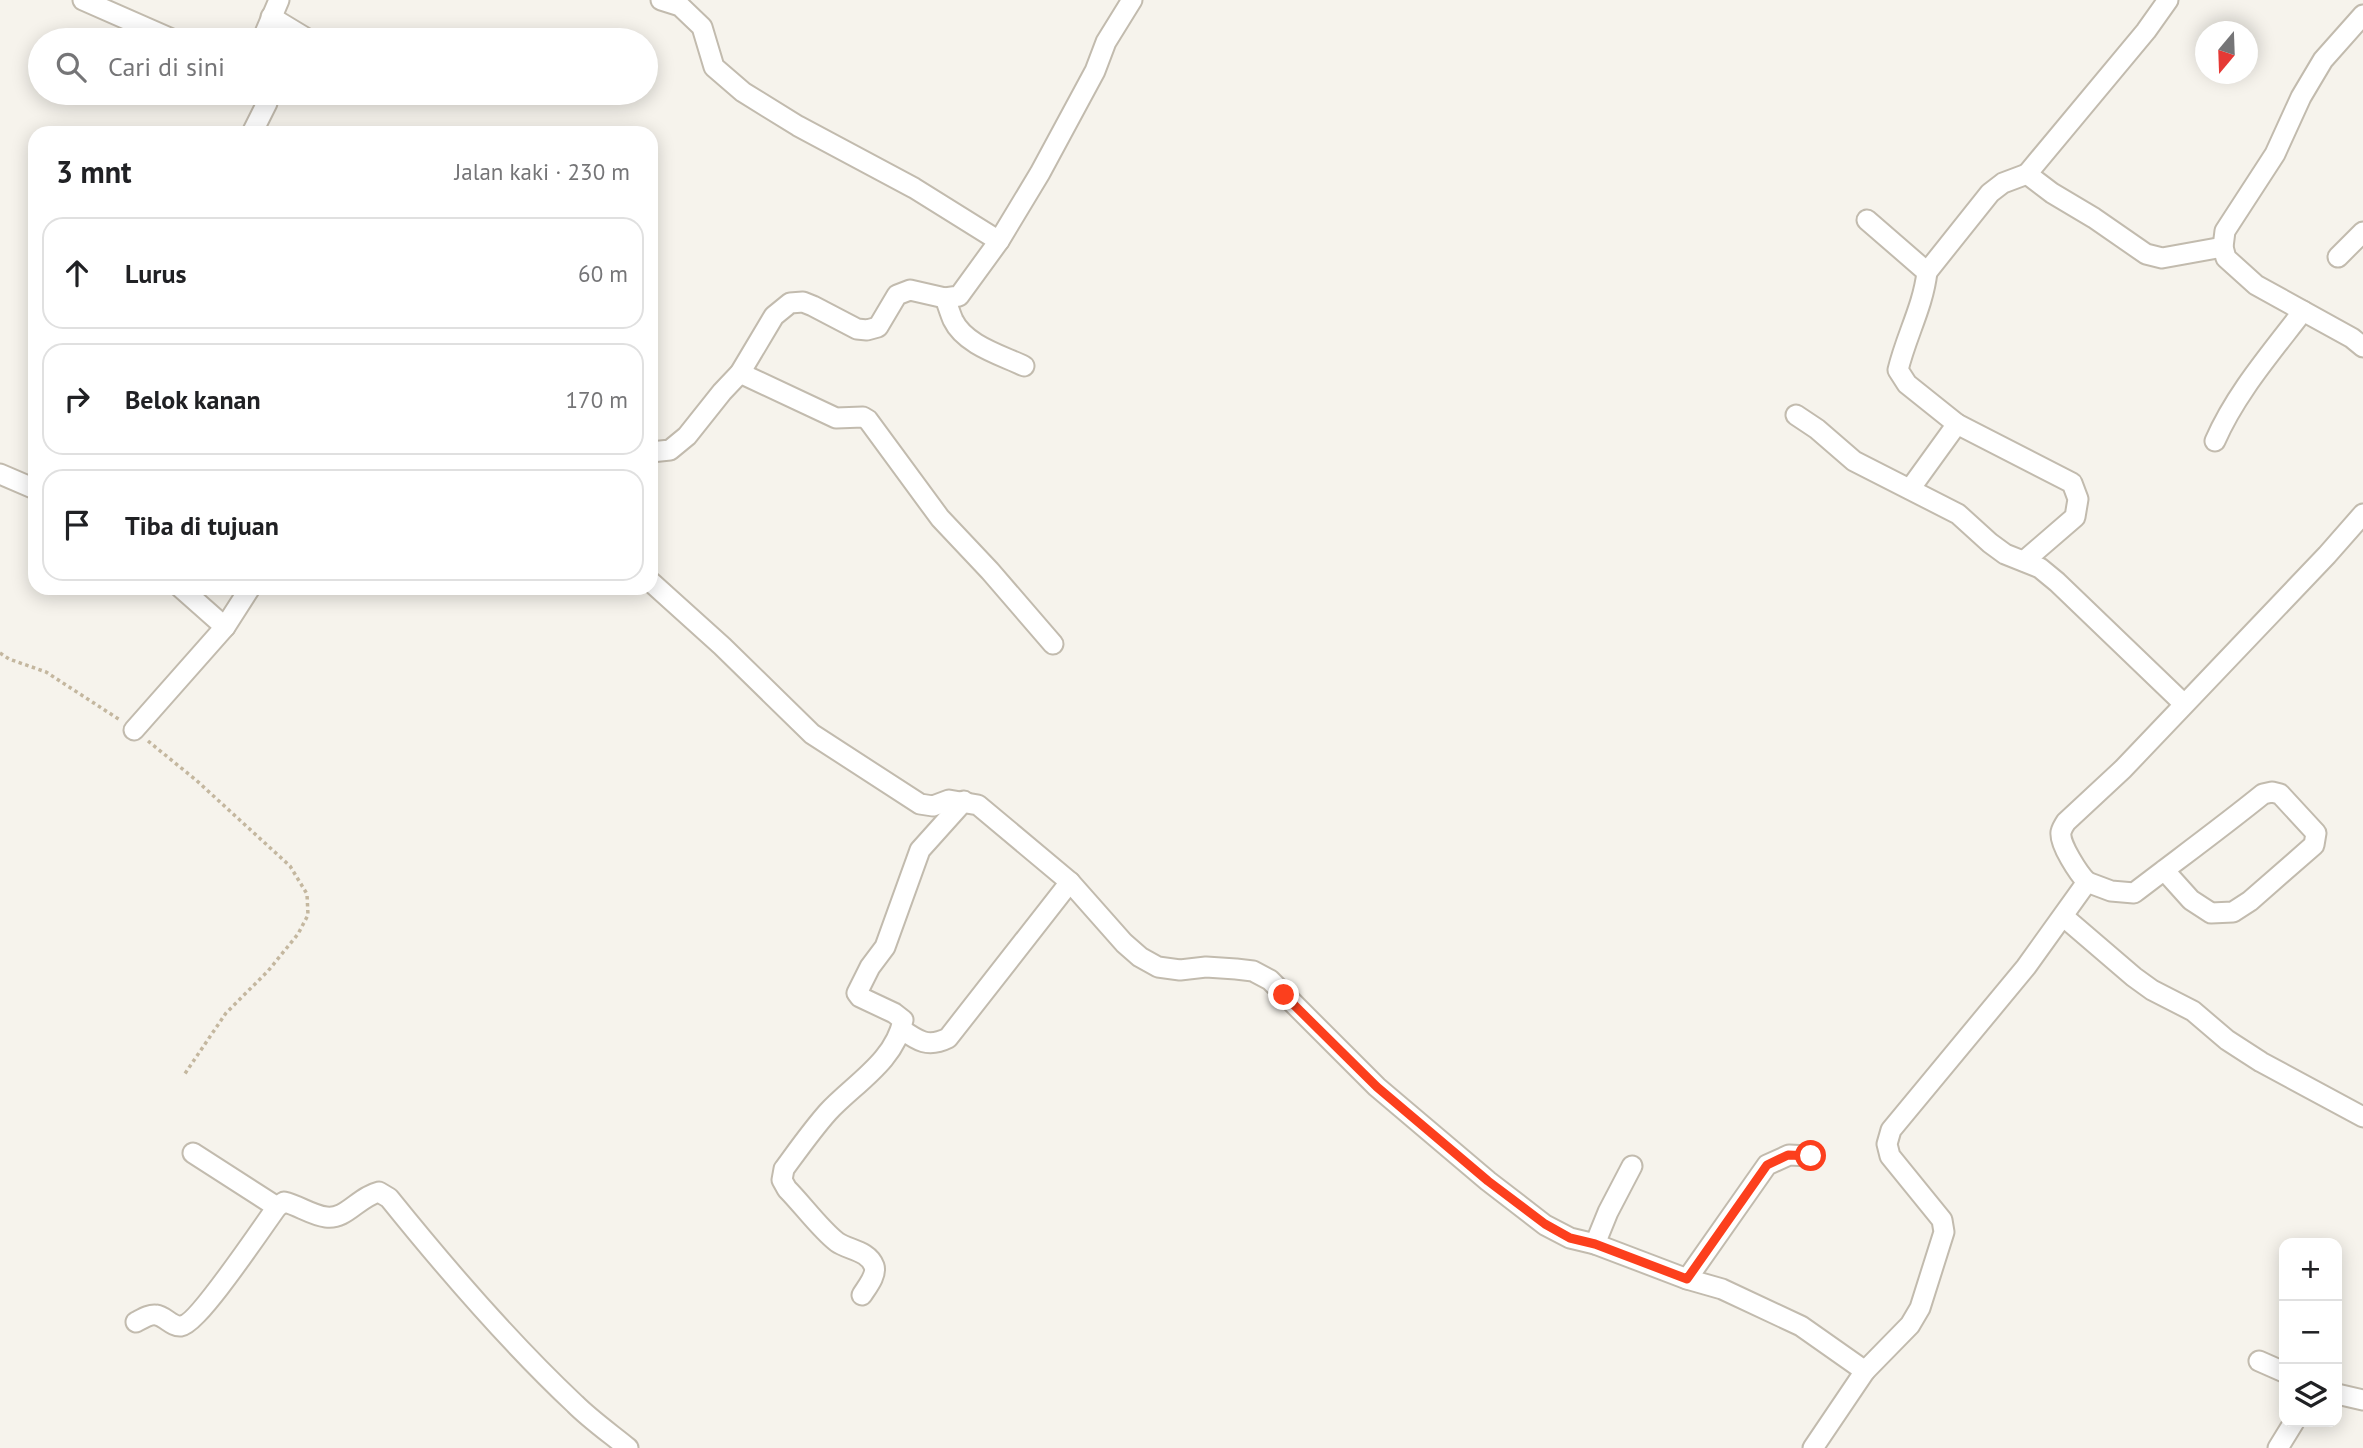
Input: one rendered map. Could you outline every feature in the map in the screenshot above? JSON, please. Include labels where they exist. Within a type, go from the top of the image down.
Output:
[{"type":"street","points":[[83,0],[147,28]]},
{"type":"street","points":[[661,0],[680,6],[702,27],[714,67],[743,92],[798,126],[914,188],[999,241]]},
{"type":"street","points":[[658,451],[670,450],[687,436],[740,373],[774,316],[790,303],[803,302],[857,328],[867,330],[877,327],[897,295],[910,290],[945,298],[959,296],[999,241],[1040,173],[1095,72],[1107,42],[1132,0]]},
{"type":"street","points":[[2024,561],[2076,517],[2078,499],[2072,483],[1956,424],[1907,384],[1898,370],[1920,308],[1927,272],[1990,193],[2003,183],[2027,174],[2146,31],[2168,0]]},
{"type":"street","points":[[267,28],[275,9],[296,28]]},
{"type":"street","points":[[2363,15],[2323,60],[2312,78],[2274,154],[2225,231],[2223,247],[2226,258],[2256,285],[2352,338],[2363,347]]},
{"type":"street","points":[[256,126],[266,105]]},
{"type":"street","points":[[2027,174],[2146,254],[2162,258],[2223,247]]},
{"type":"street","points":[[1867,220],[1927,272]]},
{"type":"street","points":[[2338,257],[2363,232]]},
{"type":"street","points":[[945,298],[954,322],[964,335],[1024,366]]},
{"type":"street","points":[[2215,441],[2238,397],[2303,312]]},
{"type":"street","points":[[740,373],[836,418],[863,417],[868,420],[940,518],[990,570],[1053,644]]},
{"type":"street","points":[[1796,415],[1854,461],[1958,513],[2005,554],[2040,568],[2184,704]]},
{"type":"street","points":[[1910,489],[1956,424]]},
{"type":"street","points":[[0,474],[28,486]]},
{"type":"street","points":[[2164,870],[2191,900],[2211,913],[2233,912],[2250,901],[2314,845],[2316,833],[2280,794],[2263,794],[2134,893],[2111,891],[2087,882],[2062,841],[2061,830],[2066,822],[2123,769],[2363,514]]},
{"type":"street","points":[[658,588],[812,734],[920,804],[933,806],[949,800],[978,804],[1070,882],[1124,943],[1140,957],[1158,967],[1253,971],[1269,980],[1377,1087],[1488,1181],[1545,1224],[1570,1238],[1595,1244],[1687,1279],[1722,1289],[1801,1326],[1865,1371]]},
{"type":"street","points":[[189,595],[225,627]]},
{"type":"street","points":[[134,730],[225,627],[246,595]]},
{"type":"street","points":[[862,1295],[874,1276],[875,1268],[872,1262],[861,1252],[838,1242],[788,1189],[782,1180],[784,1169],[828,1113],[880,1063],[898,1040],[903,1020],[857,993],[870,967],[885,947],[920,850],[964,801]]},
{"type":"street","points":[[901,1029],[917,1040],[936,1044],[947,1038],[1070,882]]},
{"type":"street","points":[[1813,1448],[1865,1371],[1910,1325],[1920,1308],[1944,1232],[1942,1220],[1890,1156],[1887,1144],[1891,1130],[2026,967],[2087,882]]},
{"type":"street","points":[[2064,917],[2143,984],[2193,1011],[2227,1040],[2260,1062],[2363,1117]]},
{"type":"street","points":[[193,1153],[277,1207]]},
{"type":"street","points":[[1687,1279],[1767,1165],[1788,1155],[1811,1156]]},
{"type":"street","points":[[1595,1244],[1632,1166]]},
{"type":"street","points":[[136,1322],[154,1314],[175,1325],[188,1323],[204,1308],[277,1207],[284,1202],[329,1218],[341,1215],[367,1195],[379,1192],[390,1198],[444,1266],[511,1340],[576,1406],[628,1448]]},
{"type":"street","points":[[2259,1360],[2279,1370]]},
{"type":"street","points":[[2342,1395],[2363,1401]]},
{"type":"street","points":[[2278,1448],[2291,1427]]},
{"type":"path","points":[[0,653],[9,659],[46,672],[94,701],[134,730],[196,780],[290,866],[307,894],[308,915],[298,934],[268,971],[226,1013],[184,1074]]},
{"type":"route","points":[[1284,995],[1377,1087],[1488,1181],[1545,1224],[1570,1238],[1633,1257],[1687,1279],[1767,1165],[1788,1155],[1811,1156]]}]
